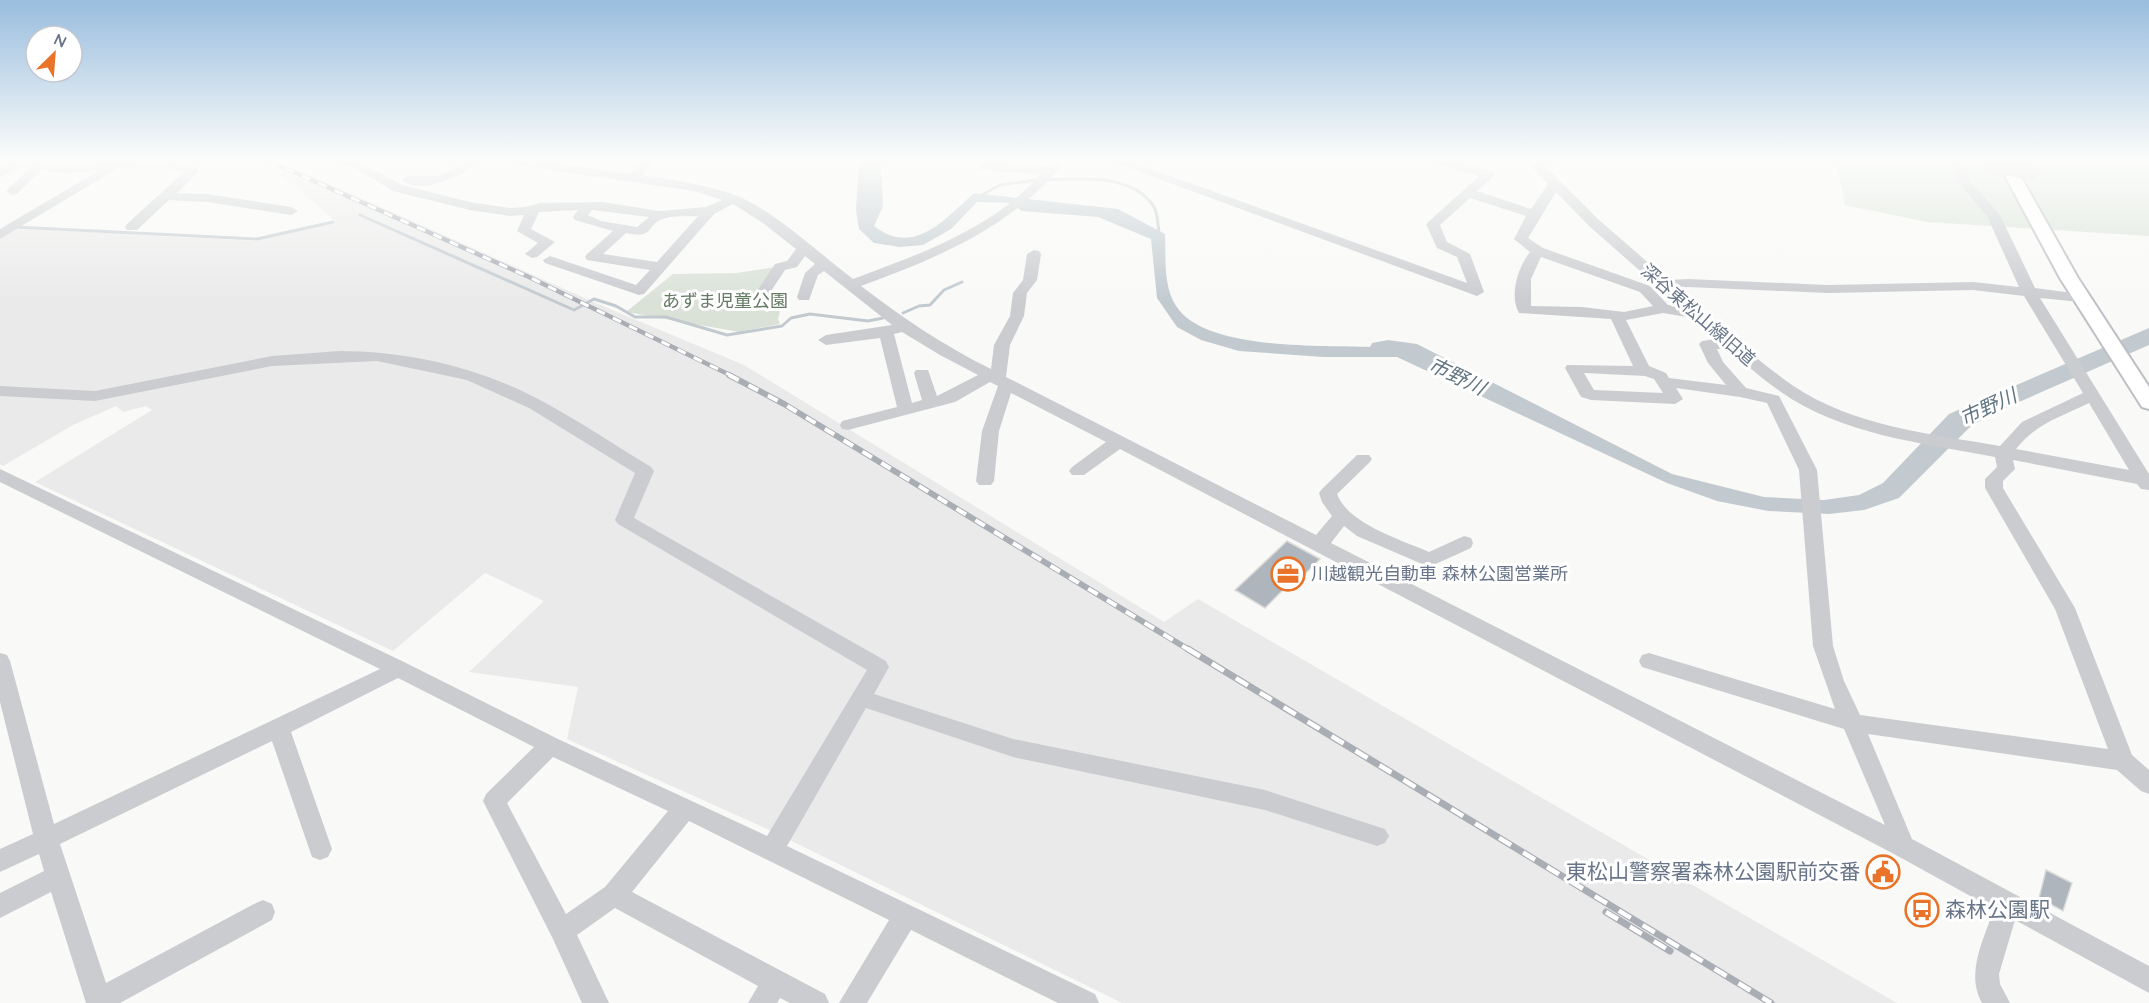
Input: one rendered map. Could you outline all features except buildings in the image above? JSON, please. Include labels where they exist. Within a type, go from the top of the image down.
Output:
[{"type":"main road","points":[[2027,208],[2081,298],[2104,323]]},
{"type":"main road","points":[[2041,208],[2104,323],[2141,375],[2149,403]]},
{"type":"street","points":[[8,229],[44,208]]},
{"type":"street","points":[[132,227],[152,208]]},
{"type":"street","points":[[270,208],[291,211]]},
{"type":"street","points":[[488,208],[511,213],[538,208]]},
{"type":"street","points":[[587,208],[580,218],[640,232],[659,215]]},
{"type":"street","points":[[616,208],[659,215],[709,211],[716,208]]},
{"type":"street","points":[[747,208],[768,220],[904,327],[945,352],[1902,846],[2149,980]]},
{"type":"street","points":[[850,285],[964,239],[1013,208]]},
{"type":"street","points":[[1243,208],[1477,292],[1463,254],[1443,247],[1438,242],[1433,224],[1451,208]]},
{"type":"street","points":[[1516,208],[1534,214]]},
{"type":"street","points":[[1538,208],[1521,240],[1538,251],[1646,289],[1688,284],[1828,289],[1973,286],[2081,298]]},
{"type":"street","name":"深谷東松山線旧道","points":[[1579,208],[1696,314],[1787,389],[1812,403],[1857,422],[1888,431],[1996,453]]},
{"type":"street","points":[[1986,208],[1993,215],[2029,292],[2147,483]]},
{"type":"street","points":[[533,210],[524,231],[552,251],[639,291],[709,211]]},
{"type":"street","points":[[623,229],[592,257],[662,267]]},
{"type":"street","points":[[756,303],[780,267],[792,264],[804,248]]},
{"type":"street","points":[[532,254],[552,251]]},
{"type":"street","points":[[1538,251],[1530,262],[1524,279],[1521,294],[1524,310],[1582,311],[1617,316],[1664,309],[1696,314]]},
{"type":"street","points":[[986,481],[987,440],[994,416],[1002,345],[1017,316],[1020,293],[1030,280],[1034,254]]},
{"type":"street","points":[[804,297],[812,273],[824,264]]},
{"type":"street","points":[[1646,289],[1664,309]]},
{"type":"street","points":[[1617,316],[1643,371]]},
{"type":"street","points":[[826,340],[886,332],[904,327]]},
{"type":"street","points":[[886,332],[906,410]]},
{"type":"street","points":[[1731,344],[1707,344],[1721,370],[1740,392]]},
{"type":"street","points":[[0,391],[95,396],[272,361],[377,356],[420,363],[472,376],[535,404],[645,471],[624,520],[879,668],[772,850]]},
{"type":"street","points":[[1573,368],[1643,371],[1660,376],[1664,382],[1674,399],[1592,403],[1573,368]]},
{"type":"street","points":[[922,373],[932,403]]},
{"type":"street","points":[[848,425],[949,398],[998,379]]},
{"type":"street","points":[[1664,382],[1740,392],[1773,400],[1812,403]]},
{"type":"street","points":[[1996,453],[2038,420],[2082,402],[2092,394]]},
{"type":"street","points":[[1773,400],[1808,470],[1823,646],[1834,681],[1897,827],[1902,846]]},
{"type":"street","points":[[1078,471],[1120,441]]},
{"type":"street","points":[[1996,453],[2147,483]]},
{"type":"street","points":[[1996,453],[2006,469],[1994,479],[1994,488],[2065,608],[2123,761],[2149,784]]},
{"type":"street","points":[[1363,459],[1328,493],[1331,502],[1342,516],[1364,531],[1429,560],[1464,543]]},
{"type":"street","points":[[0,475],[397,668],[550,746],[685,808],[1086,1003]]},
{"type":"street","points":[[1319,544],[1342,516]]},
{"type":"street","points":[[0,661],[46,838],[99,1002],[263,912]]},
{"type":"street","points":[[1649,661],[1852,723],[2123,761]]},
{"type":"street","points":[[0,861],[397,668]]},
{"type":"street","points":[[861,699],[1013,748],[1266,800],[1377,836]]},
{"type":"street","points":[[278,727],[320,849]]},
{"type":"street","points":[[550,746],[494,801],[562,931],[596,1003]]},
{"type":"street","points":[[562,931],[614,895],[685,808]]},
{"type":"street","points":[[0,906],[58,876]]},
{"type":"street","points":[[614,895],[816,1003]]},
{"type":"street","points":[[1997,1003],[1988,988],[1986,974],[2008,904]]},
{"type":"street","points":[[852,1003],[906,915]]},
{"type":"street","points":[[761,1003],[776,982]]},
{"type":"shaded area","points":[[320,208],[383,208],[598,304],[744,365],[1164,622],[1198,599],[1897,1003],[1122,1003],[765,828],[567,739],[578,687],[469,672],[544,601],[485,573],[393,651],[35,482],[152,410],[146,406],[123,412],[116,406],[73,425],[3,466],[0,464],[0,239],[16,228],[254,241],[336,222]]},
{"type":"green space","points":[[1859,208],[2149,208],[2149,236],[1927,222]]},
{"type":"green space","name":"あずま児童公園","points":[[775,267],[754,304],[782,304],[778,319],[780,324],[739,332],[626,312],[673,274],[737,273]]},
{"type":"water","points":[[856,208],[882,208],[874,226],[889,235],[902,238],[928,231],[958,208],[971,208],[951,229],[923,245],[900,247],[874,243],[859,229]]},
{"type":"water","name":"市野川","points":[[1018,208],[1118,209],[1165,234],[1166,271],[1172,298],[1176,306],[1191,321],[1212,331],[1266,343],[1295,345],[1370,347],[1372,343],[1388,340],[1417,344],[1672,474],[1764,497],[1824,500],[1859,495],[1883,483],[1949,414],[2149,328],[2149,345],[1994,413],[1971,426],[1899,498],[1864,510],[1829,514],[1768,511],[1717,501],[1667,483],[1397,357],[1323,357],[1239,351],[1201,340],[1177,327],[1157,298],[1151,239],[1098,217],[1022,211]]},
{"type":"waterway","points":[[1154,208],[1159,234]]},
{"type":"waterway","points":[[360,215],[574,310],[594,299],[616,306],[635,317],[666,317],[727,335],[782,326],[791,318],[810,314],[868,321],[883,318]]},
{"type":"waterway","points":[[15,227],[257,239],[333,222]]},
{"type":"waterway","points":[[903,313],[919,306],[930,305],[944,290],[962,282]]},
{"type":"railway","points":[[374,208],[529,277],[732,376]]},
{"type":"railway","points":[[729,375],[784,404],[1191,651]]},
{"type":"railway","points":[[1188,649],[1771,1003]]},
{"type":"railway","points":[[1606,912],[1670,951]]},
{"type":"place","name":"川越観光自動車 森林公園営業所","points":[[1288,574]]},
{"type":"place","name":"東松山警察署森林公園駅前交番","points":[[1883,872]]},
{"type":"place","name":"森林公園駅","points":[[1922,910]]}]
